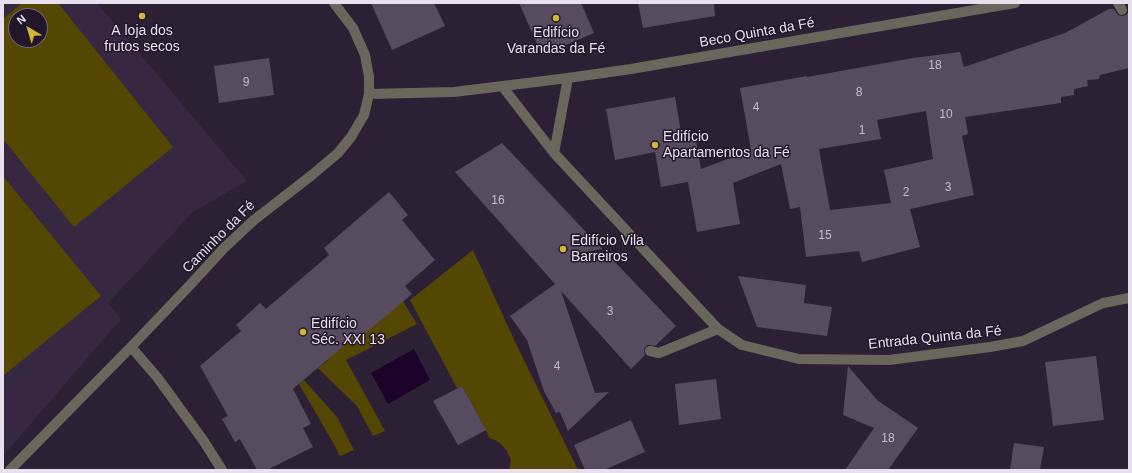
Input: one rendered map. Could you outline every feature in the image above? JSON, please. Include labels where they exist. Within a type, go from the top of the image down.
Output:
[{"type":"street","name":"Caminho da Fé","points":[[10,470],[131,347],[224,248],[254,220],[338,153],[351,136],[364,115],[369,94],[369,77],[365,55],[353,28],[334,3]]},
{"type":"street","name":"Beco Quinta da Fé","points":[[369,94],[454,92],[639,68],[1015,3]]},
{"type":"street","points":[[554,153],[568,78]]},
{"type":"street","name":"Entrada Quinta da Fé","points":[[502,86],[554,153],[718,328],[742,346],[799,359],[890,360],[990,347],[1023,341],[1103,303],[1129,298]]},
{"type":"street","points":[[650,351],[660,353],[718,328]]},
{"type":"street","points":[[131,347],[158,377],[204,440],[222,470]]},
{"type":"shaded area","points":[[3,3],[97,3],[247,181],[193,212],[108,303],[121,319],[3,456]]},
{"type":"shaded area","points":[[22,3],[58,3],[173,147],[74,227],[3,139],[3,19],[8,15],[8,48],[48,48],[48,8],[16,8]]},
{"type":"shaded area","points":[[3,176],[101,296],[3,376]]},
{"type":"shaded area","points":[[473,250],[517,346],[578,470],[509,470],[511,461],[507,451],[501,444],[489,438],[462,386],[457,388],[410,300]]},
{"type":"shaded area","points":[[403,301],[417,324],[346,360],[385,431],[373,436],[357,406],[318,368],[328,360],[324,356]]},
{"type":"shaded area","points":[[414,349],[430,380],[388,404],[371,373]]},
{"type":"shaded area","points":[[304,380],[337,417],[354,450],[340,456],[299,384]]},
{"type":"building","points":[[371,3],[434,3],[445,26],[392,50]]},
{"type":"building","name":"Edifício Varandas da Fé","points":[[519,3],[581,3],[594,33],[542,55]]},
{"type":"building","points":[[638,3],[714,3],[715,16],[643,28]]},
{"type":"building","points":[[1109,9],[1114,9],[1118,15],[1122,16],[1126,15],[1129,11],[1129,68],[1100,75],[1099,79],[1087,80],[1088,86],[1074,89],[1074,95],[1061,97],[1061,103],[965,117],[968,134],[962,136],[974,195],[910,209],[920,247],[862,262],[859,251],[806,257],[800,207],[790,209],[781,164],[733,183],[740,224],[697,232],[688,182],[661,187],[655,152],[615,160],[606,109],[675,97],[682,138],[695,135],[701,169],[751,150],[740,88],[913,58],[960,52],[964,67],[1065,33]],"holes":[[[926,111],[933,159],[884,170],[891,203],[830,210],[819,149],[881,139],[877,120]]]},
{"type":"building","points":[[269,58],[274,95],[219,103],[214,66]]},
{"type":"building","name":"Edifício Vila Barreiros","points":[[502,143],[602,249],[570,255],[613,260],[676,326],[655,346],[646,346],[644,350],[645,355],[631,369],[561,291],[595,393],[609,392],[568,431],[560,412],[556,413],[544,391],[527,340],[510,316],[555,284],[455,172]]},
{"type":"building","name":"Edifício Séc. XXI 13","points":[[389,192],[408,215],[402,220],[435,260],[405,286],[412,294],[357,340],[354,337],[293,389],[311,424],[303,428],[313,447],[267,470],[257,470],[240,439],[235,442],[222,419],[228,416],[200,366],[241,331],[236,325],[260,303],[266,309],[329,255],[324,248]]},
{"type":"building","points":[[738,276],[806,285],[804,303],[832,307],[827,336],[757,327]]},
{"type":"building","points":[[1096,356],[1104,420],[1053,426],[1045,362]]},
{"type":"building","points":[[848,366],[877,400],[918,428],[888,470],[845,470],[874,428],[843,415]]},
{"type":"building","points":[[716,379],[721,419],[679,425],[675,384]]},
{"type":"building","points":[[462,386],[486,430],[458,445],[433,401]]},
{"type":"building","points":[[631,420],[645,452],[604,470],[585,470],[574,445]]},
{"type":"building","points":[[1014,443],[1044,447],[1040,470],[1010,470]]},
{"type":"place","name":"A loja dos frutos secos","points":[[142,16]]},
{"type":"place","name":"Edifício Varandas da Fé","points":[[556,18]]},
{"type":"place","name":"Edifício Apartamentos da Fé","points":[[655,145]]},
{"type":"place","name":"Edifício Vila Barreiros","points":[[563,249]]},
{"type":"place","name":"Edifício Séc. XXI 13","points":[[303,332]]}]
